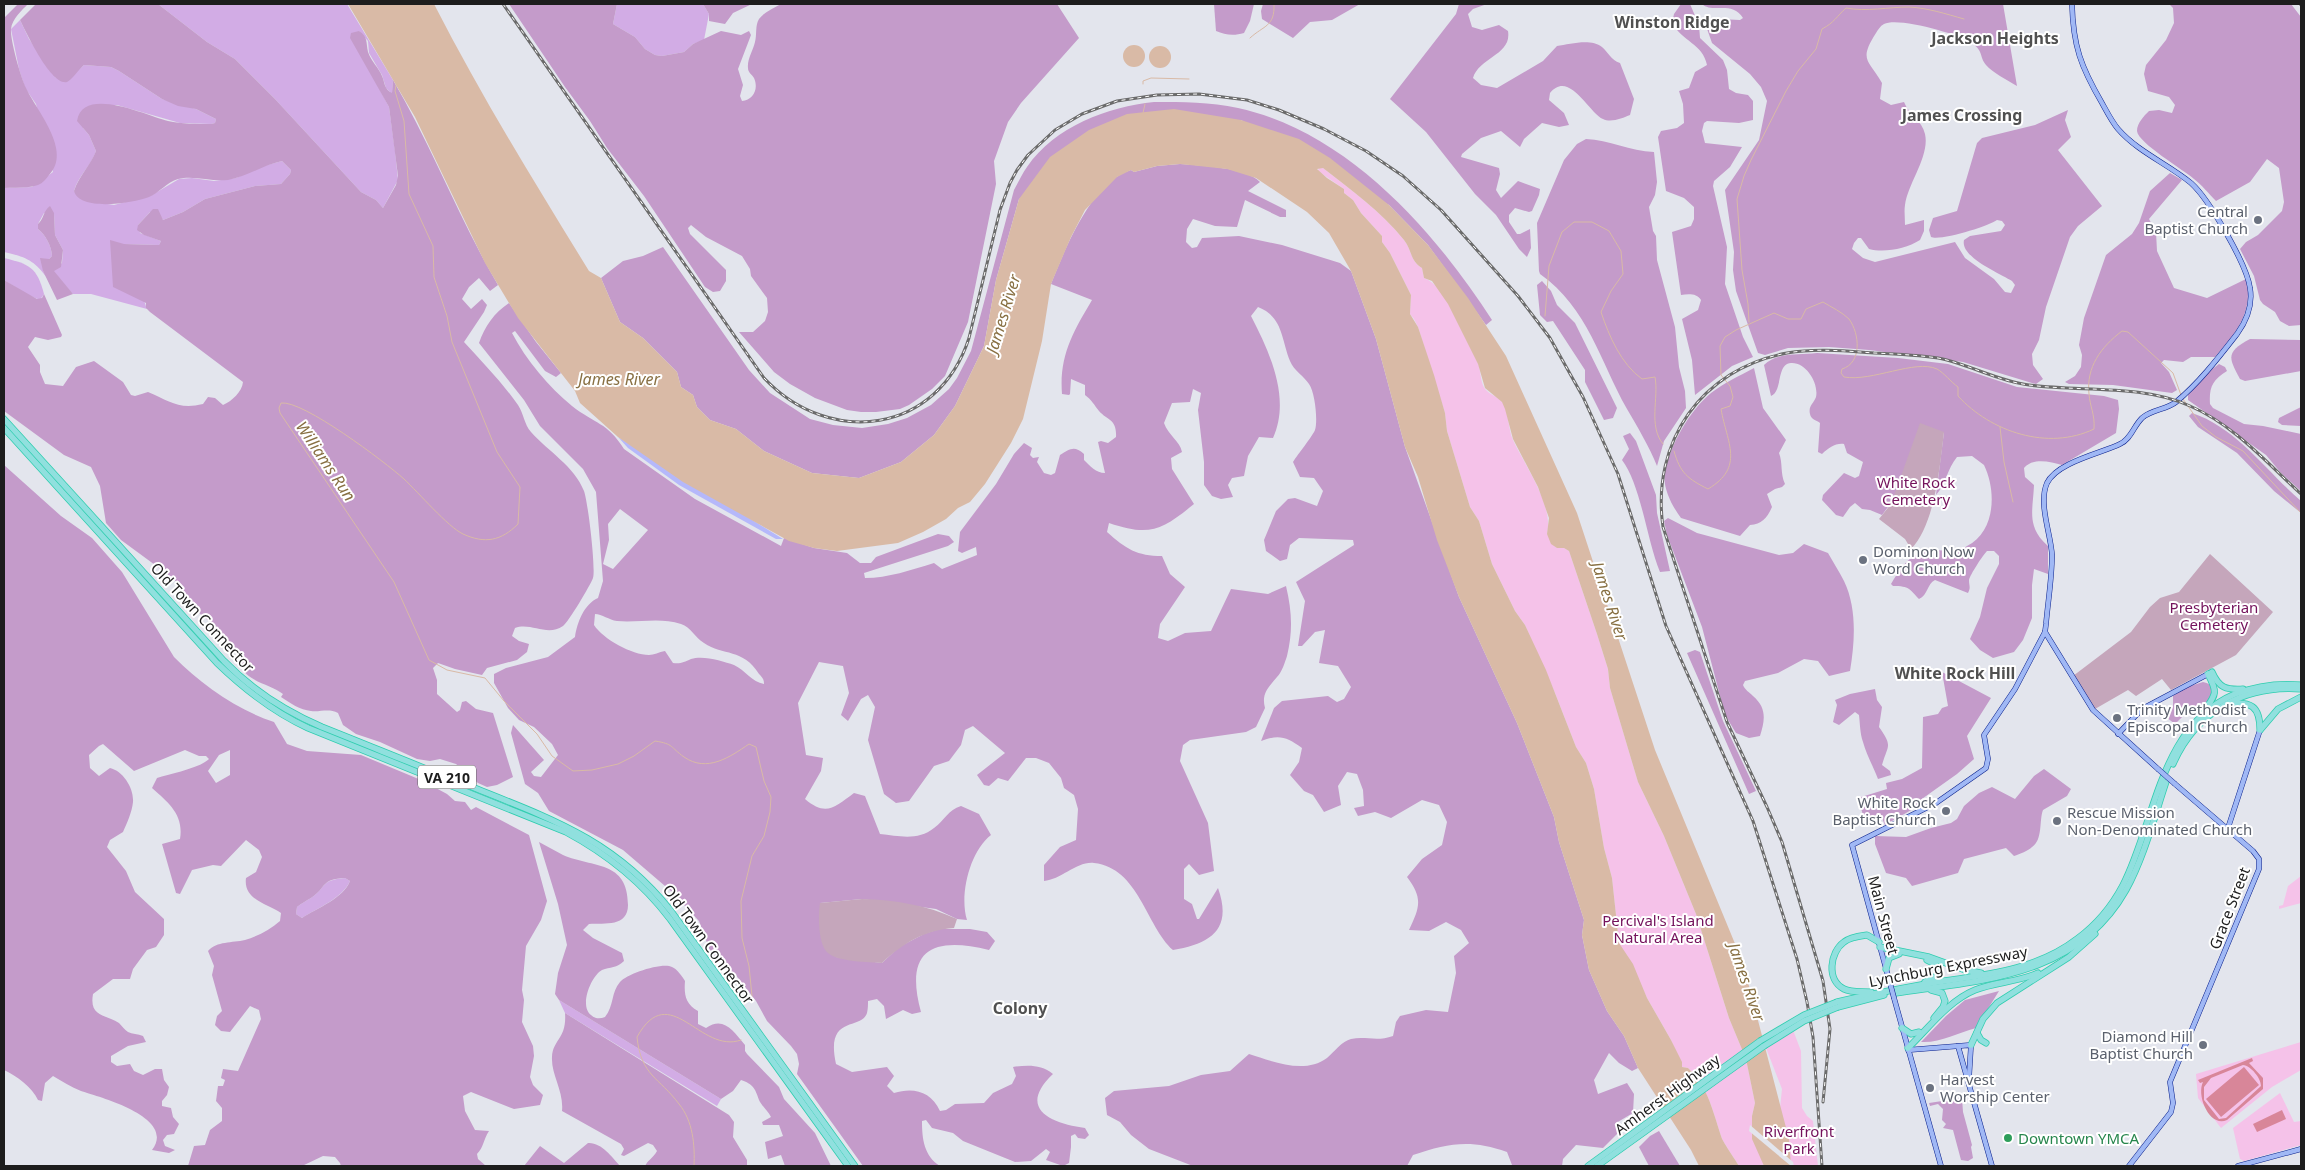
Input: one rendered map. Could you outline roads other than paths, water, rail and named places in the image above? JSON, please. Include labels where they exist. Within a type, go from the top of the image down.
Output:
[{"type":"highway","name":"Old Town Connector","points":[[4,419],[220,657],[264,696],[289,712],[322,727],[567,826],[607,850],[639,875],[671,911],[856,1166]]},
{"type":"highway","name":"Old Town Connector","points":[[4,428],[217,663],[253,696],[279,713],[308,728],[566,832],[602,853],[630,875],[670,920],[848,1166]]},
{"type":"highway","points":[[2210,673],[2218,684],[2224,688],[2248,689]]},
{"type":"highway","points":[[2202,715],[2215,694],[2210,673]]},
{"type":"highway","name":"Lynchburg Expressway","points":[[1837,1005],[2026,966],[2050,956],[2084,934],[2109,908],[2130,873],[2175,751],[2202,715],[2219,702],[2248,689],[2279,684],[2301,685]]},
{"type":"highway","name":"Lynchburg Expressway","points":[[1762,1044],[1837,1005],[1876,992],[2012,974],[2043,965],[2061,955],[2084,939],[2115,906],[2132,876],[2179,753],[2198,726],[2224,704],[2258,691],[2280,688],[2301,689]]},
{"type":"highway","points":[[2260,730],[2278,709],[2301,697]]},
{"type":"highway","points":[[2224,704],[2244,703],[2254,708],[2260,716],[2260,730]]},
{"type":"highway","points":[[1971,1045],[1983,1019],[1997,1003],[2060,962],[2089,940],[2108,920],[2115,906]]},
{"type":"highway","points":[[1876,992],[1843,988],[1834,980],[1832,967],[1837,950],[1845,941],[1867,935],[1880,946],[1899,954],[1928,960],[1938,968],[1937,976],[1919,987]]},
{"type":"highway","points":[[1880,946],[1929,957],[1965,970],[1988,974]]},
{"type":"highway","points":[[1886,969],[1889,958],[1899,954]]},
{"type":"highway","points":[[1907,1048],[1950,1006],[1969,993],[2023,978],[2060,962]]},
{"type":"highway","points":[[1907,1048],[1919,1032],[1941,1010],[1945,1001],[1944,996],[1938,991],[1919,987]]},
{"type":"highway","points":[[1902,1028],[1911,1034],[1919,1032]]},
{"type":"highway","points":[[1977,1033],[1981,1040],[1986,1043]]},
{"type":"highway","name":"Amherst Highway","points":[[1588,1166],[1645,1128],[1762,1044]]},
{"type":"highway","name":"Amherst Highway","points":[[1597,1166],[1645,1128]]},
{"type":"main road","points":[[2045,632],[2052,557],[2046,520],[2048,482],[2059,472],[2082,458],[2120,444],[2130,436],[2142,418],[2171,406],[2183,396],[2222,353],[2245,323],[2250,302],[2248,277],[2201,194],[2191,183],[2135,144],[2116,128],[2082,69],[2075,42],[2072,4]]},
{"type":"main road","name":"Grace Street","points":[[2045,632],[2093,710],[2175,784],[2228,828],[2259,859],[2258,874],[2170,1082],[2173,1103],[2171,1112],[2129,1166]]},
{"type":"main road","name":"Main Street","points":[[1941,1166],[1852,845],[1936,802],[1984,770],[1988,759],[1984,735],[2015,689],[2045,632]]},
{"type":"main road","points":[[2118,734],[2142,709],[2210,673]]},
{"type":"main road","points":[[2228,828],[2260,730]]},
{"type":"main road","points":[[1907,1048],[1971,1045],[1968,1064],[1969,1084]]},
{"type":"main road","points":[[1958,1046],[1992,1166]]},
{"type":"main road","points":[[2238,1166],[2301,1149]]},
{"type":"water","name":"James River","points":[[348,4],[434,4],[489,106],[589,271],[601,278],[620,322],[643,338],[677,372],[681,387],[693,395],[697,407],[710,420],[736,429],[764,451],[812,473],[859,478],[901,462],[934,435],[955,406],[984,346],[996,280],[1019,199],[1050,157],[1089,130],[1127,114],[1174,109],[1241,120],[1299,139],[1330,158],[1389,205],[1428,245],[1468,298],[1506,356],[1577,513],[1655,750],[1743,963],[1789,1139],[1791,1166],[1764,1166],[1752,1139],[1752,1116],[1755,1103],[1746,1059],[1729,1018],[1696,914],[1664,836],[1638,782],[1610,688],[1608,669],[1569,551],[1564,548],[1557,548],[1551,544],[1547,534],[1549,518],[1538,487],[1513,439],[1502,402],[1485,388],[1478,364],[1448,304],[1432,281],[1424,278],[1422,268],[1413,259],[1404,240],[1376,210],[1355,193],[1323,168],[1317,169],[1344,189],[1344,193],[1353,200],[1361,213],[1382,236],[1382,242],[1390,253],[1411,295],[1410,314],[1418,327],[1434,375],[1445,413],[1447,431],[1470,507],[1479,521],[1492,564],[1515,611],[1525,625],[1546,670],[1576,747],[1586,763],[1594,789],[1604,848],[1612,878],[1619,943],[1633,964],[1647,998],[1682,1062],[1682,1067],[1688,1068],[1692,1072],[1693,1077],[1705,1091],[1722,1138],[1739,1166],[1699,1166],[1691,1150],[1638,1068],[1624,1036],[1607,1011],[1589,970],[1582,935],[1584,920],[1559,842],[1554,817],[1517,723],[1459,597],[1437,540],[1418,477],[1405,447],[1376,339],[1351,271],[1329,233],[1307,212],[1256,178],[1227,169],[1180,164],[1157,166],[1134,172],[1131,170],[1117,177],[1085,210],[1071,237],[1051,284],[1042,341],[1023,419],[1011,443],[985,484],[970,502],[958,508],[946,519],[898,543],[837,551],[814,548],[789,541],[683,482],[618,437],[580,403],[575,391],[518,318],[485,263],[415,117]]},
{"type":"water","points":[[1134,45],[1142,48],[1145,56],[1142,64],[1134,67],[1126,64],[1123,56],[1126,48]]},
{"type":"water","points":[[1160,46],[1168,49],[1171,57],[1168,65],[1160,68],[1152,65],[1149,57],[1152,49]]},
{"type":"waterway","points":[[1250,38],[1271,21],[1274,4]]},
{"type":"waterway","points":[[1749,322],[1742,270],[1737,199],[1751,160],[1786,91],[1798,71],[1816,49],[1822,29],[1833,22],[1846,8],[1862,10],[1909,7],[1964,19]]},
{"type":"waterway","points":[[1143,84],[1143,81],[1151,78],[1189,79]]},
{"type":"waterway","name":"Williams Run","points":[[396,85],[395,91],[404,121],[409,194],[433,246],[434,277],[447,316],[452,342],[497,452],[520,487],[518,524],[512,530],[492,539],[478,539],[463,534],[441,517],[404,479],[325,421],[307,411],[281,403],[280,413],[394,582],[429,660],[447,670],[485,678],[504,701],[537,734],[552,756],[573,771],[592,770],[618,764],[634,756],[655,741],[669,745],[684,757],[701,764],[726,758],[749,744],[756,747],[764,781],[771,797],[770,812],[764,836],[752,856],[741,901],[742,938],[749,966],[752,996]]},
{"type":"waterway","points":[[1143,113],[1145,104]]},
{"type":"waterway","points":[[1545,316],[1549,266],[1562,232],[1574,222],[1592,222],[1609,231],[1621,251],[1623,274],[1611,291],[1601,312],[1612,340],[1628,366],[1642,379],[1655,377],[1656,429],[1663,444]]},
{"type":"waterway","points":[[1674,451],[1682,470],[1695,482],[1708,489],[1719,481],[1730,463],[1731,453],[1721,409],[1730,406],[1733,397],[1730,386],[1721,375],[1720,346],[1725,337],[1774,313],[1788,319],[1801,319],[1806,309],[1823,302],[1849,319],[1855,332],[1857,340],[1856,354],[1853,361],[1842,369],[1841,373],[1844,377],[1855,378],[1905,368],[1928,367],[1937,369],[1958,387],[1958,396],[1971,409],[2003,428],[2021,434],[2039,438],[2058,438],[2094,429],[2089,394],[2090,375],[2096,358],[2114,337],[2122,331],[2128,332],[2173,373],[2181,395]]},
{"type":"waterway","points":[[2183,399],[2202,426],[2216,437],[2243,451],[2301,513]]},
{"type":"waterway","points":[[2000,427],[2004,462],[2013,502]]},
{"type":"waterway","name":"Williams Run","points":[[694,1166],[693,1142],[690,1126],[684,1111],[647,1068],[642,1060],[637,1037],[649,1021],[661,1015],[674,1016],[712,1038],[726,1042],[741,1040]]},
{"type":"railway","points":[[503,4],[764,378],[790,400],[820,415],[850,421],[880,420],[908,411],[933,395],[954,370],[969,338],[1000,210],[1010,183],[1028,155],[1055,130],[1082,114],[1117,101],[1157,95],[1199,94],[1247,100],[1279,110],[1324,129],[1366,151],[1403,176],[1441,210],[1518,296],[1550,338],[1583,397],[1618,474],[1666,626],[1753,821],[1797,959],[1813,1037],[1822,1166]]},
{"type":"railway","points":[[1823,1102],[1830,1029],[1823,981],[1782,842],[1727,722],[1663,527],[1661,496],[1665,466],[1674,439],[1688,414],[1707,393],[1730,375],[1756,362],[1787,353],[1831,350],[1938,358],[2017,383],[2151,394],[2190,406],[2221,423],[2235,434],[2301,494]]},
{"type":"place","name":"Central Baptist Church","points":[[2258,220]]},
{"type":"place","name":"Dominon Now Word Church","points":[[1863,560]]},
{"type":"place","name":"Trinity Methodist Episcopal Church","points":[[2117,718]]},
{"type":"place","name":"White Rock Baptist Church","points":[[1946,811]]},
{"type":"place","name":"Rescue Mission Non-Denominated Church","points":[[2057,821]]},
{"type":"place","name":"Diamond Hill Baptist Church","points":[[2203,1045]]},
{"type":"place","name":"Harvest Worship Center","points":[[1930,1088]]},
{"type":"place","name":"Downtown YMCA","points":[[2008,1138]]},
{"type":"district","name":"Winston Ridge","points":[[1672,22]]},
{"type":"district","name":"Jackson Heights","points":[[1995,38]]},
{"type":"district","name":"James Crossing","points":[[1962,115]]},
{"type":"district","name":"White Rock Hill","points":[[1955,673]]},
{"type":"district","name":"Colony","points":[[1020,1008]]},
{"type":"park label","name":"White Rock Cemetery","points":[[1916,490]]},
{"type":"park label","name":"Presbyterian Cemetery","points":[[2214,616]]},
{"type":"park label","name":"Percival's Island Natural Area","points":[[1658,928]]},
{"type":"park label","name":"Riverfront Park","points":[[1799,1140]]}]
